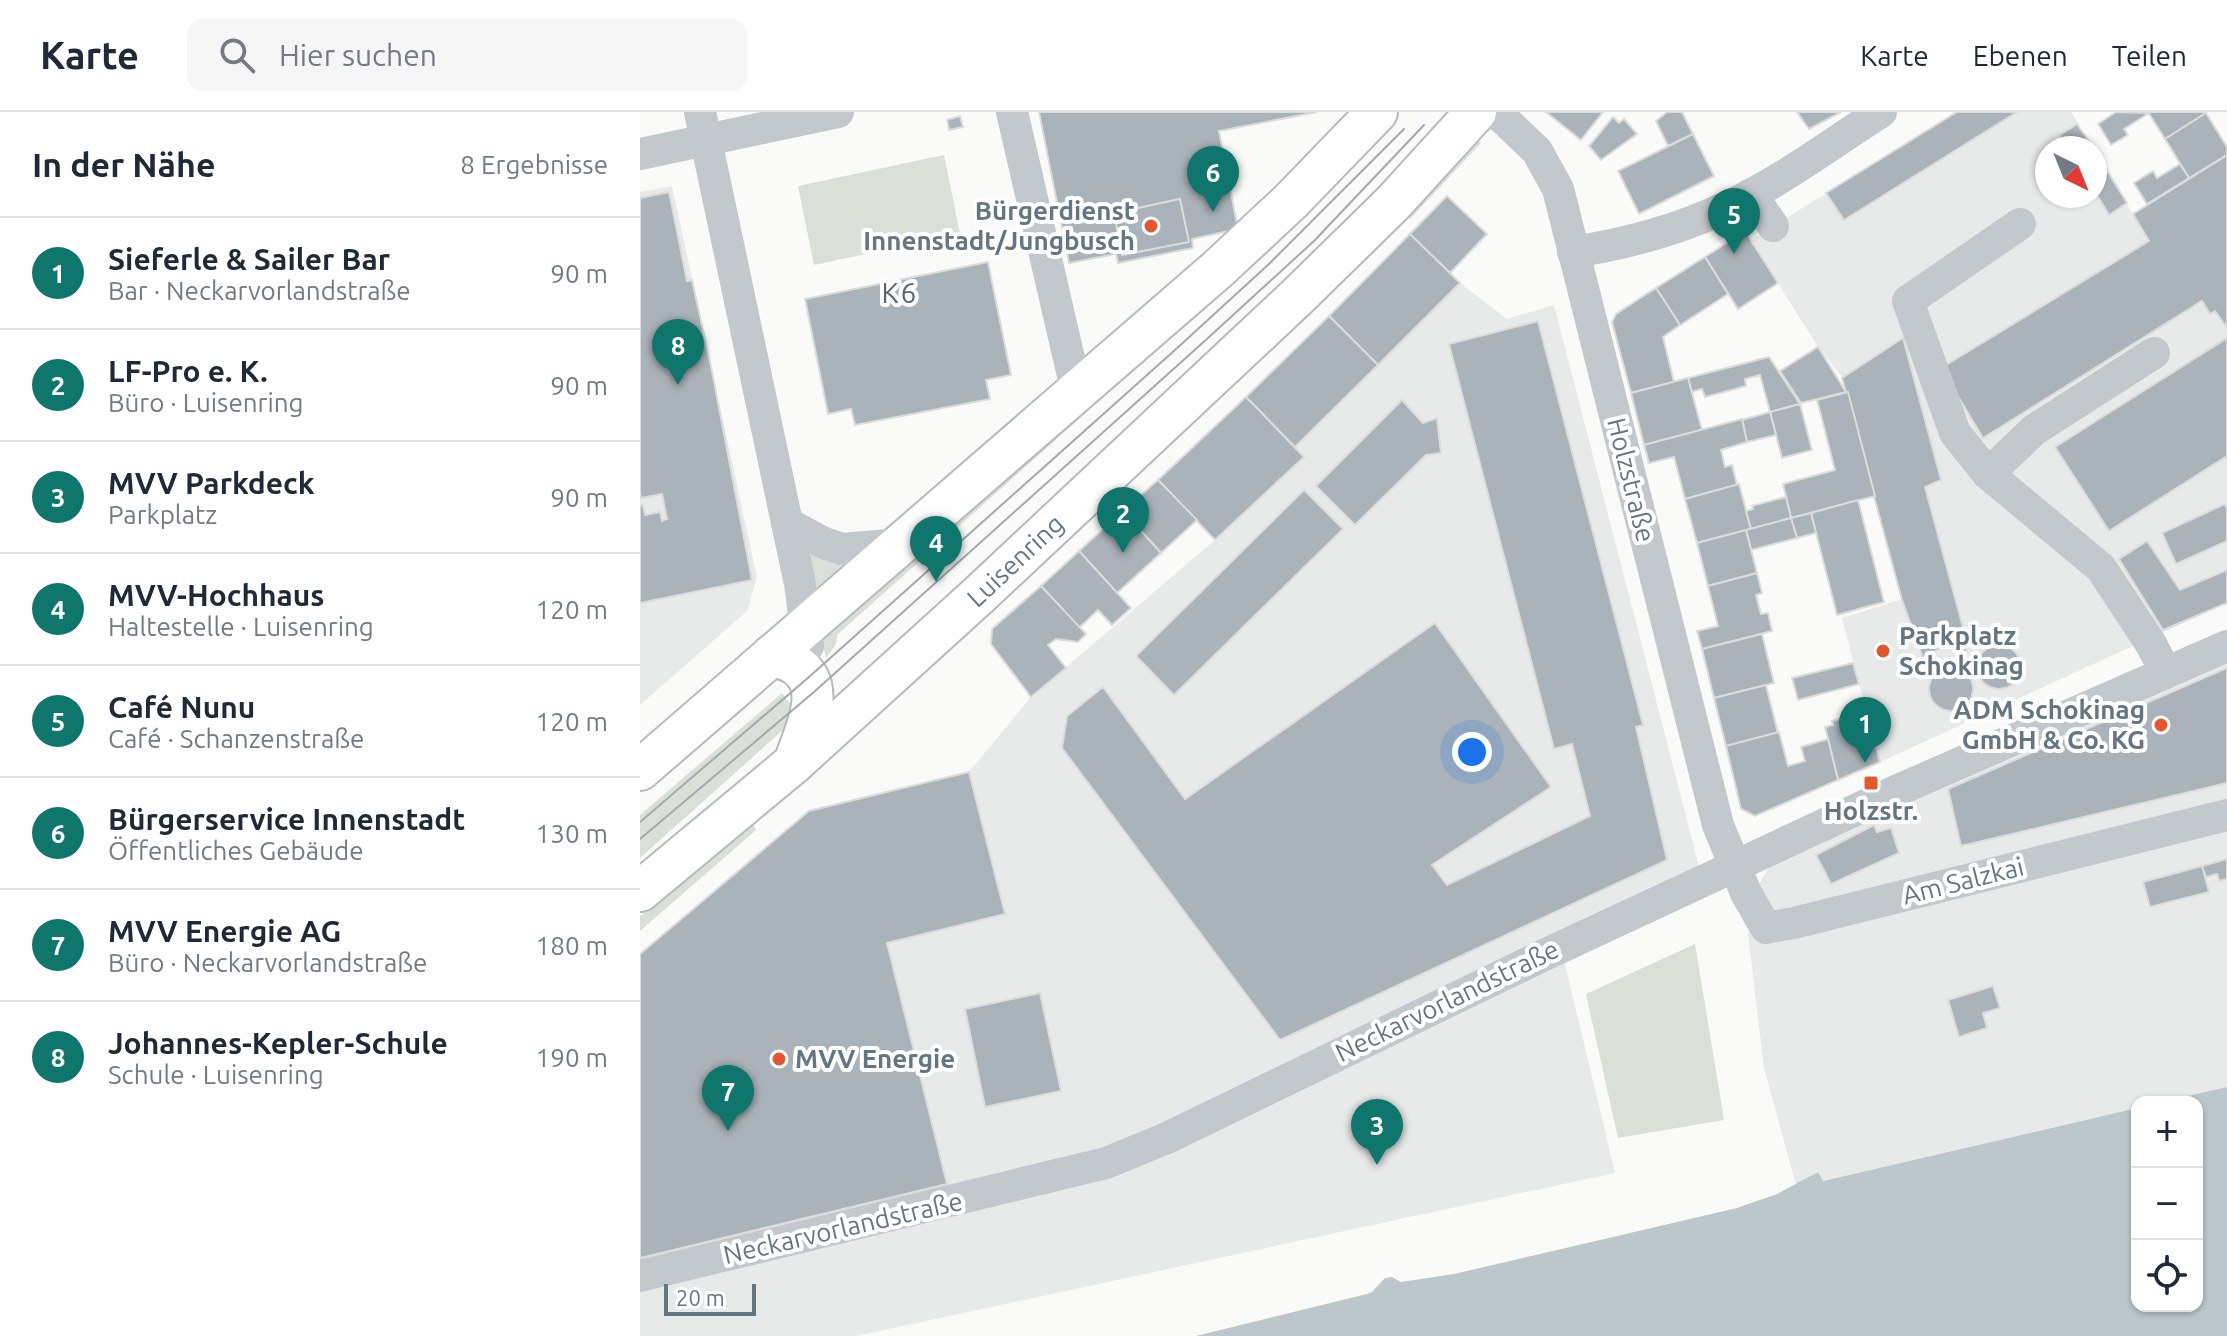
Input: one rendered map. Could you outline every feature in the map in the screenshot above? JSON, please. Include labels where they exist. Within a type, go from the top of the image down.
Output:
[{"type":"main road","points":[[640,770],[1077,393],[1291,201],[1377,112]]},
{"type":"main road","name":"Luisenring","points":[[640,891],[794,763],[979,595],[1286,308],[1393,203],[1476,112]]},
{"type":"main road","points":[[772,655],[795,664],[809,677],[814,692],[794,763]]},
{"type":"street","points":[[640,154],[703,126],[838,112]]},
{"type":"street","points":[[1012,112],[1077,393]]},
{"type":"street","name":"Holzstraße","points":[[1496,112],[1537,151],[1558,189],[1718,825],[1729,854]]},
{"type":"street","points":[[1573,252],[1639,240],[1721,210],[1881,112]]},
{"type":"street","points":[[703,126],[807,626],[809,677]]},
{"type":"street","points":[[1751,194],[1773,226]]},
{"type":"street","points":[[2020,224],[1908,301],[1955,433],[1988,474],[2101,568],[2151,644],[2166,673]]},
{"type":"street","points":[[1988,474],[2034,430],[2154,353]]},
{"type":"street","points":[[787,523],[842,549],[901,544]]},
{"type":"street","name":"Neckarvorlandstraße","points":[[640,1276],[1106,1163],[1167,1138],[1729,854],[1896,791],[2227,646]]},
{"type":"street","name":"Am Salzkai","points":[[1729,854],[1766,928],[2227,815]]},
{"type":"shaded area","name":"ADM Schokinag GmbH & Co. KG","points":[[1957,112],[2071,112],[2086,136],[2035,136],[2035,208],[2107,208],[2107,171],[2133,214],[2227,155],[2227,603],[1880,762],[1842,618],[1902,599],[1843,378],[1818,347],[1751,240]]},
{"type":"shaded area","points":[[1476,139],[1481,143],[1410,219],[1406,213]]},
{"type":"shaded area","points":[[944,155],[960,234],[814,265],[798,186]]},
{"type":"shaded area","points":[[672,186],[757,577],[747,611],[640,705],[640,192]]},
{"type":"shaded area","points":[[1460,283],[1507,319],[1554,305],[1702,878],[1560,943],[1615,1173],[856,1336],[640,1336],[640,954],[809,811],[969,772],[1031,697],[1215,540],[1304,457],[1295,447]]},
{"type":"shaded area","points":[[1074,413],[1079,419],[838,634],[835,646],[826,658],[821,634]]},
{"type":"shaded area","points":[[813,553],[850,565],[826,587],[818,588],[813,584],[806,554]]},
{"type":"shaded area","points":[[2227,657],[2227,1087],[2187,1096],[2131,1096],[2131,1109],[1822,1181],[1817,1172],[1796,1185],[1764,1068],[1748,934],[1755,891],[1771,863]]},
{"type":"shaded area","points":[[782,693],[796,711],[793,721],[640,858],[640,815]]},
{"type":"shaded area","points":[[753,824],[756,830],[640,931],[640,916]]},
{"type":"shaded area","points":[[1695,944],[1724,1120],[1618,1138],[1586,994]]},
{"type":"shaded area","points":[[2227,1087],[2227,1336],[1196,1336],[1367,1294],[1385,1278],[1392,1277],[1401,1282],[1454,1274],[1737,1208],[1777,1194],[1818,1172],[1823,1181],[2131,1109],[2131,1312],[2203,1312],[2203,1096],[2187,1096]]},
{"type":"building","points":[[1039,112],[1317,112],[1219,131],[1238,229],[1192,239],[1193,248],[1118,263],[1116,254],[1069,263]]},
{"type":"building","points":[[1546,112],[1603,112],[1581,140]]},
{"type":"building","points":[[1667,112],[1682,112],[1693,134],[1668,146],[1656,121]]},
{"type":"building","points":[[1797,112],[1841,112],[1809,129]]},
{"type":"building","points":[[1957,112],[2017,112],[1844,220],[1826,193]]},
{"type":"building","points":[[2116,112],[2149,113],[2124,129],[2128,135],[2111,145],[2098,124]]},
{"type":"building","points":[[2148,112],[2205,112],[2206,113],[2165,139]]},
{"type":"building","points":[[2206,113],[2227,147],[2227,155],[2189,178],[2165,139]]},
{"type":"building","points":[[960,116],[963,127],[949,130],[947,120]]},
{"type":"building","points":[[1613,117],[1619,123],[1624,119],[1637,134],[1601,160],[1589,146]]},
{"type":"building","points":[[2077,124],[2085,136],[2061,136]]},
{"type":"building","points":[[1693,134],[1714,176],[1639,214],[1618,171]]},
{"type":"building","points":[[2227,155],[2227,328],[2215,311],[2210,314],[2202,301],[1983,438],[1941,368],[2149,241],[2133,214]]},
{"type":"building","points":[[2180,164],[2189,178],[2147,204],[2134,183],[2153,171],[2157,178]]},
{"type":"building","points":[[2107,170],[2127,203],[2109,215],[2105,208]]},
{"type":"building","points":[[669,192],[687,281],[692,280],[711,366],[752,580],[640,603],[640,506],[643,505],[645,515],[660,512],[662,521],[667,519],[662,494],[641,498],[640,492],[640,198]]},
{"type":"building","points":[[1447,196],[1487,234],[1450,273],[1410,234]]},
{"type":"building","name":"Bürgerdienst Innenstadt/Jungbusch","points":[[1180,199],[1189,242],[1122,255],[1114,213]]},
{"type":"building","points":[[1745,231],[1778,283],[1738,309],[1705,257]]},
{"type":"building","points":[[1410,234],[1460,283],[1378,365],[1329,316]]},
{"type":"building","points":[[1705,257],[1728,294],[1680,325],[1656,288]]},
{"type":"building","points":[[988,262],[1011,375],[986,380],[990,399],[855,425],[851,409],[828,414],[805,299]]},
{"type":"building","points":[[1656,288],[1680,325],[1663,337],[1674,382],[1631,393],[1612,322],[1616,314]]},
{"type":"building","points":[[1329,316],[1378,365],[1295,447],[1246,397]]},
{"type":"building","points":[[1538,321],[1643,725],[1636,727],[1667,860],[1280,1040],[1062,748],[1067,716],[1103,687],[1185,799],[1435,623],[1551,787],[1432,865],[1447,885],[1590,816],[1572,744],[1554,749],[1449,344]]},
{"type":"building","points":[[1903,338],[1941,480],[1925,487],[1965,635],[1923,658],[1902,600],[1842,378]]},
{"type":"building","points":[[2227,338],[2227,456],[2109,531],[2055,447]]},
{"type":"building","points":[[1818,347],[1846,392],[1801,403],[1780,371]]},
{"type":"building","points":[[1769,357],[1800,404],[1770,412],[1760,375],[1745,379],[1746,386],[1705,397],[1702,389],[1692,392],[1688,378]]},
{"type":"building","points":[[1688,378],[1702,430],[1644,445],[1631,393]]},
{"type":"building","points":[[1848,392],[1875,496],[1791,518],[1783,484],[1835,470],[1817,400]]},
{"type":"building","points":[[1246,397],[1304,457],[1215,540],[1158,480]]},
{"type":"building","points":[[1402,400],[1423,423],[1437,418],[1441,453],[1426,455],[1355,525],[1316,486]]},
{"type":"building","points":[[1800,404],[1812,450],[1782,458],[1770,412]]},
{"type":"building","points":[[1770,412],[1776,435],[1747,442],[1742,420]]},
{"type":"building","points":[[1742,419],[1747,442],[1721,450],[1725,467],[1732,465],[1737,485],[1685,499],[1674,457],[1649,463],[1644,445]]},
{"type":"building","points":[[1158,480],[1197,520],[1161,553],[1123,511]]},
{"type":"building","points":[[1739,484],[1751,529],[1697,543],[1685,499]]},
{"type":"building","points":[[1304,490],[1343,529],[1174,695],[1136,656]]},
{"type":"building","points":[[1786,497],[1791,518],[1751,529],[1746,511],[1753,509],[1752,506]]},
{"type":"building","points":[[1858,500],[1884,602],[1837,615],[1811,513]]},
{"type":"building","points":[[2225,504],[2227,541],[2176,564],[2162,533]]},
{"type":"building","points":[[1123,511],[1161,553],[1117,593],[1079,551]]},
{"type":"building","points":[[1811,513],[1816,533],[1797,538],[1791,518]]},
{"type":"building","points":[[1791,518],[1797,538],[1751,550],[1746,530]]},
{"type":"building","points":[[1746,530],[1757,573],[1708,586],[1697,543]]},
{"type":"building","points":[[2147,541],[2180,590],[2227,570],[2227,603],[2163,630],[2119,559]]},
{"type":"building","points":[[1079,551],[1131,608],[1112,625],[1098,610],[1079,628],[1041,586]]},
{"type":"building","points":[[1757,573],[1762,593],[1756,595],[1761,614],[1768,613],[1772,631],[1702,649],[1697,631],[1718,626],[1708,586]]},
{"type":"building","points":[[1041,586],[1086,634],[1078,642],[1056,639],[1048,645],[1066,668],[1031,697],[991,644],[992,629]]},
{"type":"building","points":[[1762,634],[1774,683],[1714,698],[1702,649]]},
{"type":"building","points":[[1961,642],[1967,648],[1961,654],[1955,648]]},
{"type":"building","points":[[1999,645],[2015,651],[2021,667],[2015,683],[1999,689],[1983,683],[1977,667],[1983,651]]},
{"type":"building","points":[[1853,663],[1859,684],[1798,700],[1792,678]]},
{"type":"building","points":[[1951,667],[1967,673],[1973,689],[1967,705],[1951,711],[1935,705],[1929,689],[1935,673]]},
{"type":"building","name":"ADM Schokinag GmbH & Co. KG","points":[[2227,668],[2227,783],[1961,846],[1948,789]]},
{"type":"building","points":[[1766,685],[1778,733],[1726,746],[1714,698]]},
{"type":"building","points":[[1854,715],[1855,719],[1868,716],[1880,762],[1838,780],[1825,727],[1833,725],[1832,721]]},
{"type":"building","points":[[1779,732],[1788,766],[1805,761],[1801,747],[1828,739],[1838,780],[1755,816],[1741,809],[1726,746]]},
{"type":"building","name":"MVV Energie","points":[[969,772],[1005,914],[887,943],[947,1184],[640,1258],[640,954],[809,811]]},
{"type":"building","points":[[1874,825],[1877,832],[1891,828],[1899,853],[1831,884],[1816,855]]},
{"type":"building","points":[[2227,859],[2227,879],[2219,881],[2217,874],[2206,877],[2202,866]]},
{"type":"building","points":[[2202,866],[2209,892],[2150,907],[2143,882]]},
{"type":"building","points":[[1993,986],[2000,1008],[1983,1013],[1987,1028],[1959,1037],[1948,1000]]},
{"type":"building","points":[[1040,993],[1061,1091],[985,1107],[965,1009]]},
{"type":"tram line","points":[[640,839],[814,692],[1208,338],[1314,241],[1424,125]]},
{"type":"tram line","points":[[640,822],[809,677],[1175,350],[1269,264],[1404,129]]},
{"type":"place","name":"Bürgerservice Innenstadt","points":[[1213,212]]},
{"type":"place","name":"Bürgerdienst Innenstadt/Jungbusch","points":[[1151,226]]},
{"type":"place","name":"Café Nunu","points":[[1734,254]]},
{"type":"place","name":"Johannes-Kepler-Schule","points":[[678,385]]},
{"type":"place","name":"LF-Pro e. K.","points":[[1123,553]]},
{"type":"place","name":"MVV-Hochhaus","points":[[936,582]]},
{"type":"place","name":"Parkplatz Schokinag","points":[[1883,651]]},
{"type":"place","name":"ADM Schokinag GmbH & Co. KG","points":[[2161,725]]},
{"type":"place","name":"Sieferle & Sailer Bar","points":[[1865,763]]},
{"type":"place","name":"Holzstr.","points":[[1871,783]]},
{"type":"place","name":"MVV Energie","points":[[779,1059]]},
{"type":"place","name":"MVV Energie AG","points":[[728,1131]]},
{"type":"place","name":"MVV Parkdeck","points":[[1377,1165]]},
{"type":"district","name":"K6","points":[[900,293]]}]
